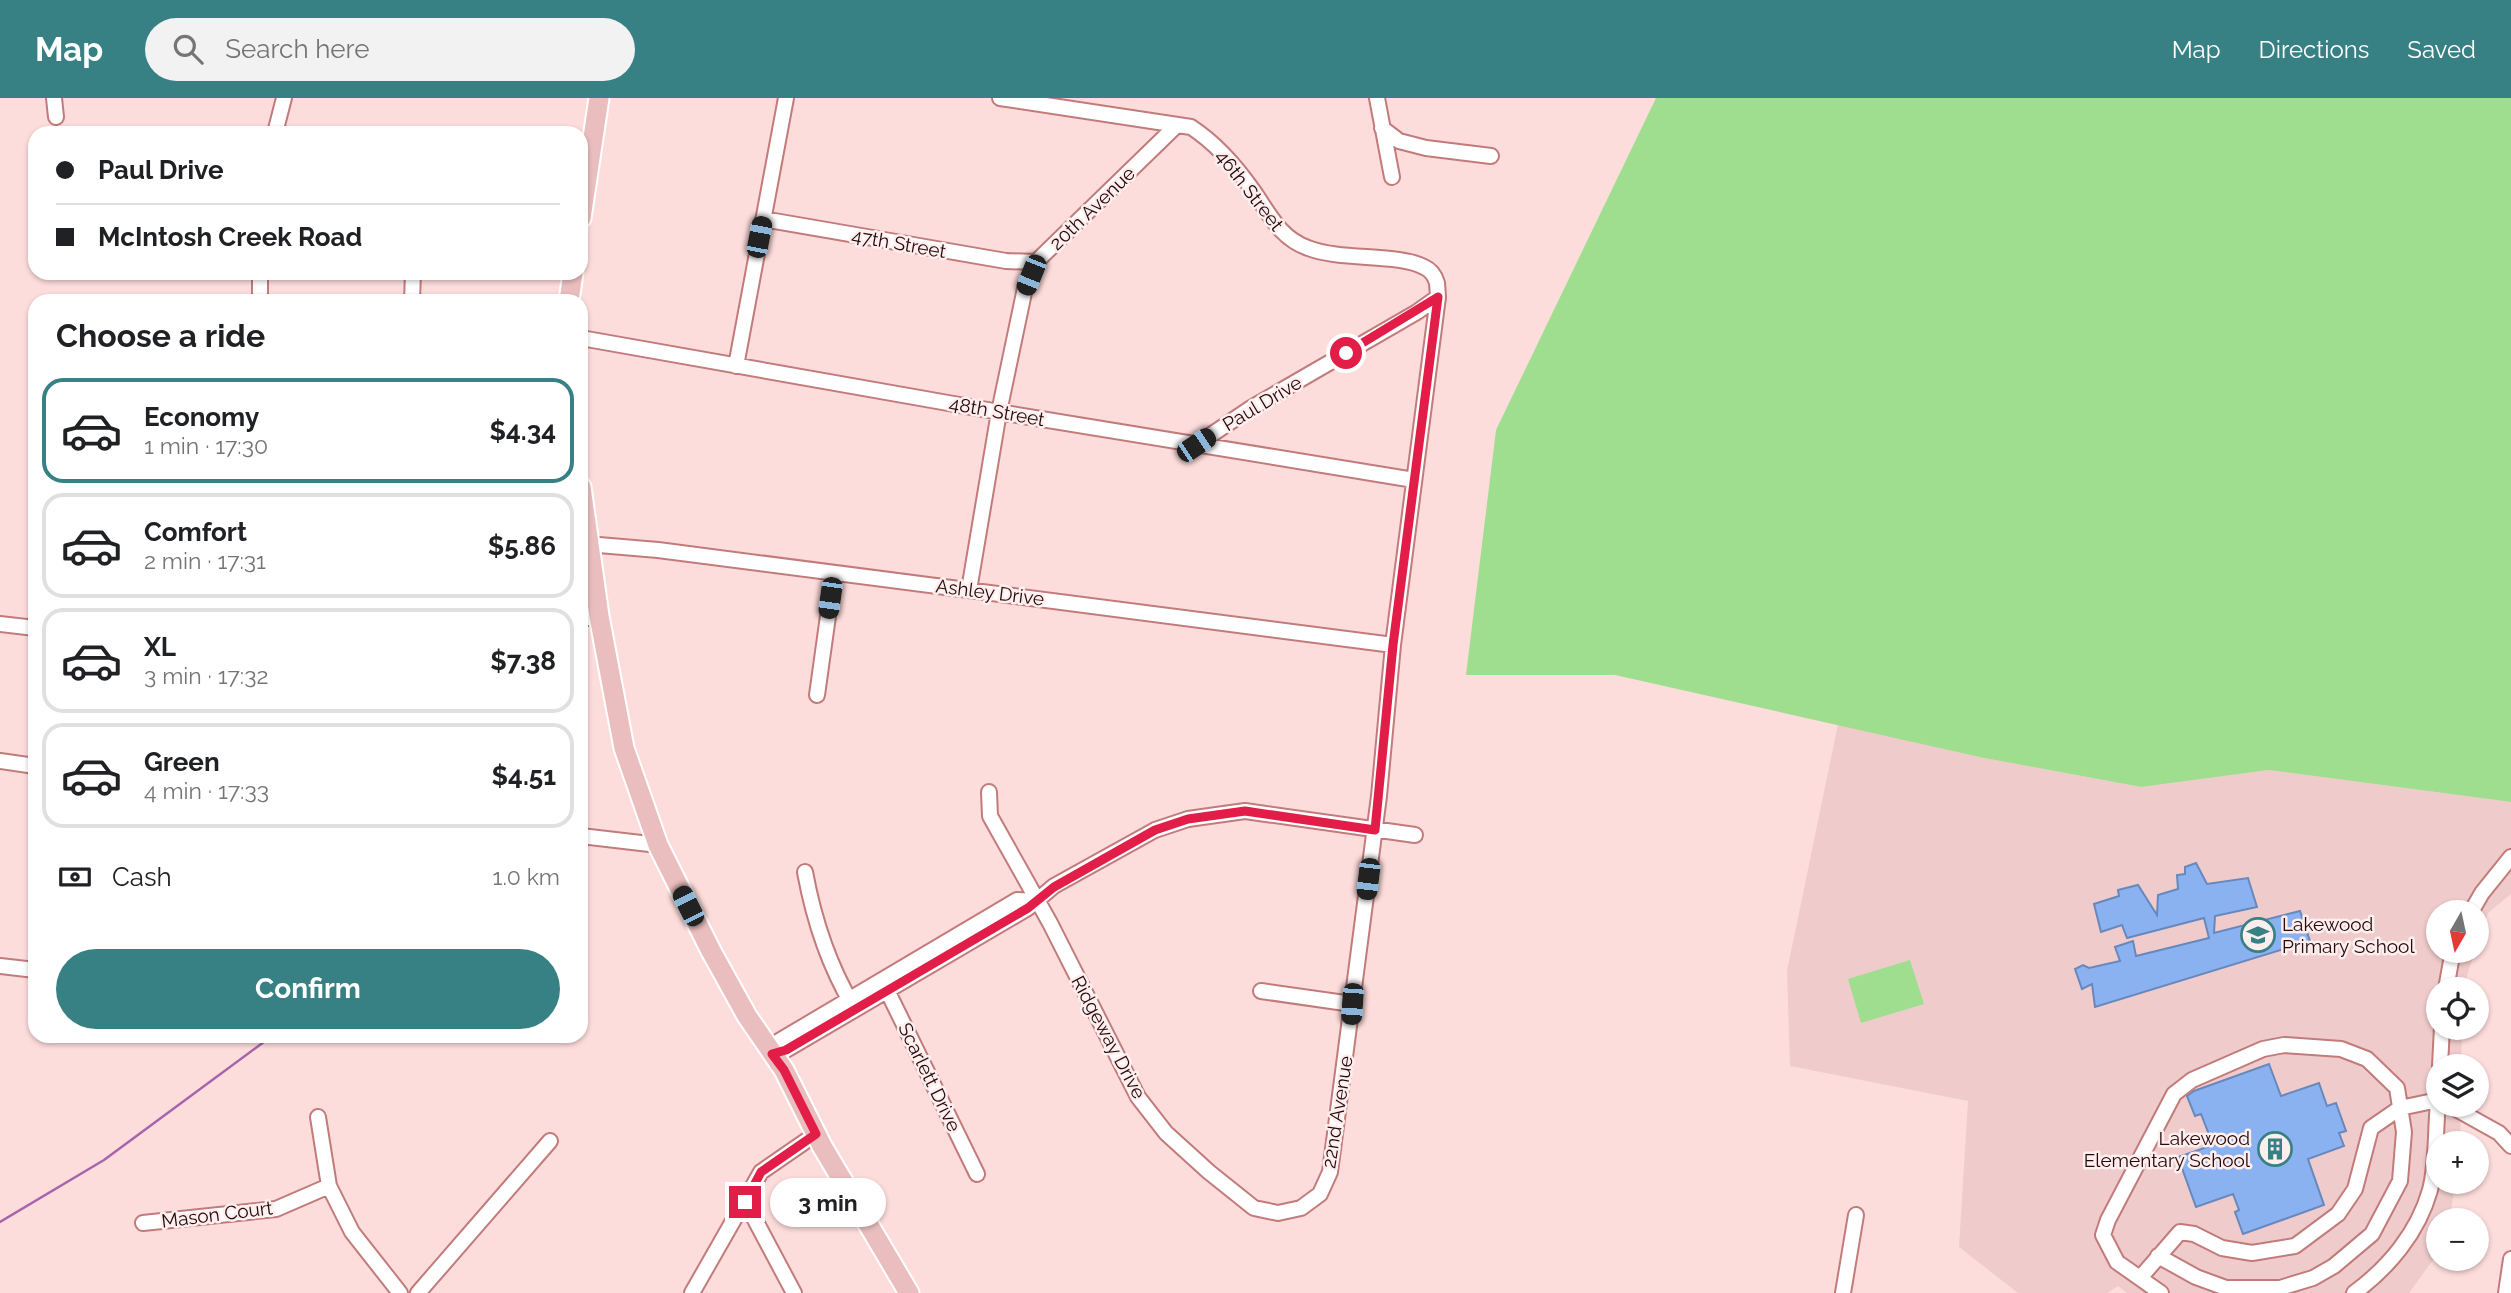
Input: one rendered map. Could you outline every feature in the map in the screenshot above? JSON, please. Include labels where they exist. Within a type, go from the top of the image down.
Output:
[{"type":"main road","points":[[588,171],[599,98]]},
{"type":"main road","points":[[588,568],[590,617],[624,748],[658,845],[706,942],[784,1070],[816,1134],[909,1293]]},
{"type":"street","points":[[54,98],[56,117]]},
{"type":"street","points":[[277,126],[284,98]]},
{"type":"street","points":[[736,366],[786,98]]},
{"type":"street","name":"46th Street","points":[[1000,98],[1191,127],[1211,140],[1234,166],[1273,223],[1289,239],[1309,249],[1425,267],[1435,276],[1438,297]]},
{"type":"street","points":[[1377,98],[1392,177]]},
{"type":"street","name":"20th Avenue","points":[[969,590],[999,412],[1025,288],[1036,262],[1177,125]]},
{"type":"street","points":[[1382,128],[1399,141],[1426,148],[1491,156]]},
{"type":"street","name":"47th Street","points":[[763,219],[1006,261],[1036,262]]},
{"type":"street","name":"Paul Drive","points":[[1196,445],[1251,408],[1438,297]]},
{"type":"street","name":"22nd Avenue","points":[[1301,1208],[1320,1194],[1330,1172],[1375,830],[1393,645],[1438,297]]},
{"type":"street","name":"48th Street","points":[[588,339],[999,412],[1414,480]]},
{"type":"street","name":"Ashley Drive","points":[[588,544],[657,550],[1393,645]]},
{"type":"street","points":[[817,695],[834,573]]},
{"type":"street","points":[[0,624],[28,627]]},
{"type":"street","points":[[0,761],[28,765]]},
{"type":"street","name":"Ridgeway Drive","points":[[989,792],[990,816],[1038,901],[1138,1097],[1151,1116],[1209,1172],[1255,1208],[1278,1213],[1301,1208]]},
{"type":"street","points":[[772,1054],[786,1050],[853,1004],[1038,901],[1054,887],[1155,830],[1188,819],[1245,811],[1415,835]]},
{"type":"street","points":[[588,837],[658,845]]},
{"type":"street","points":[[2478,900],[2511,857]]},
{"type":"street","points":[[805,872],[817,928],[839,983],[853,1004]]},
{"type":"street","points":[[0,965],[28,969]]},
{"type":"street","name":"Scarlett Drive","points":[[885,986],[977,1174]]},
{"type":"street","points":[[1261,991],[1352,1004]]},
{"type":"street","points":[[2158,1256],[2196,1277],[2226,1288],[2280,1289],[2313,1278],[2334,1266],[2372,1234],[2400,1181],[2404,1132],[2397,1088],[2367,1059],[2341,1049],[2284,1045],[2263,1049],[2192,1080],[2174,1094],[2108,1220],[2103,1235],[2117,1262],[2161,1293]]},
{"type":"street","points":[[2140,1278],[2180,1232],[2194,1234],[2222,1248],[2252,1253],[2295,1246],[2338,1214],[2355,1189],[2371,1128],[2400,1108],[2426,1104]]},
{"type":"street","points":[[318,1117],[329,1186],[352,1232],[400,1293]]},
{"type":"street","points":[[2354,1293],[2400,1251],[2422,1210],[2430,1189],[2437,1117]]},
{"type":"street","points":[[2470,1117],[2499,1133],[2511,1146]]},
{"type":"street","points":[[692,1293],[761,1172],[816,1134]]},
{"type":"street","points":[[418,1293],[550,1141]]},
{"type":"street","name":"Mason Court","points":[[144,1223],[276,1209],[329,1186]]},
{"type":"street","points":[[745,1202],[794,1293]]},
{"type":"street","points":[[1843,1293],[1856,1215]]},
{"type":"street","points":[[2506,1293],[2511,1259]]},
{"type":"shaded area","points":[[1838,724],[1984,758],[2141,787],[2269,770],[2511,802],[2511,894],[2489,912],[2489,900],[2426,900],[2426,963],[2471,963],[2467,977],[2426,977],[2426,1040],[2462,1040],[2461,1054],[2426,1054],[2426,1117],[2461,1117],[2460,1131],[2426,1131],[2426,1194],[2453,1194],[2452,1208],[2426,1208],[2426,1270],[2409,1293],[2127,1293],[2118,1286],[2107,1293],[2018,1293],[1959,1247],[1968,1101],[1790,1066],[1787,971]]},
{"type":"green space","points":[[1656,98],[2511,98],[2511,802],[2269,770],[2141,787],[1984,758],[1615,675],[1466,675],[1496,430]]},
{"type":"green space","points":[[1910,960],[1924,1004],[1861,1023],[1848,979]]},
{"type":"building","name":"Lakewood Primary School","points":[[2196,863],[2207,884],[2248,878],[2257,907],[2215,916],[2214,933],[2300,911],[2310,941],[2095,1007],[2092,984],[2082,989],[2075,969],[2083,965],[2089,968],[2120,961],[2115,947],[2133,941],[2136,956],[2209,938],[2204,918],[2127,938],[2122,925],[2101,932],[2094,904],[2119,896],[2118,890],[2138,885],[2157,915],[2158,895],[2178,889],[2177,875],[2185,874],[2185,867]]},
{"type":"building","name":"Lakewood Elementary School","points":[[2269,1064],[2281,1096],[2319,1083],[2327,1106],[2336,1103],[2346,1131],[2339,1133],[2344,1146],[2308,1159],[2324,1205],[2243,1234],[2235,1212],[2239,1210],[2233,1194],[2196,1207],[2178,1157],[2213,1145],[2201,1114],[2195,1116],[2187,1096],[2194,1091]]},
{"type":"waterway","points":[[0,1222],[104,1160],[263,1043]]},
{"type":"place","name":"Lakewood Primary School","points":[[2258,935]]},
{"type":"place","name":"Lakewood Elementary School","points":[[2275,1149]]},
{"type":"route","points":[[745,1202],[761,1172],[816,1134],[784,1070],[772,1054],[786,1050],[909,980],[1028,908],[1054,887],[1155,830],[1222,812],[1245,811],[1280,815],[1375,830],[1393,645],[1438,297],[1346,353]]}]
